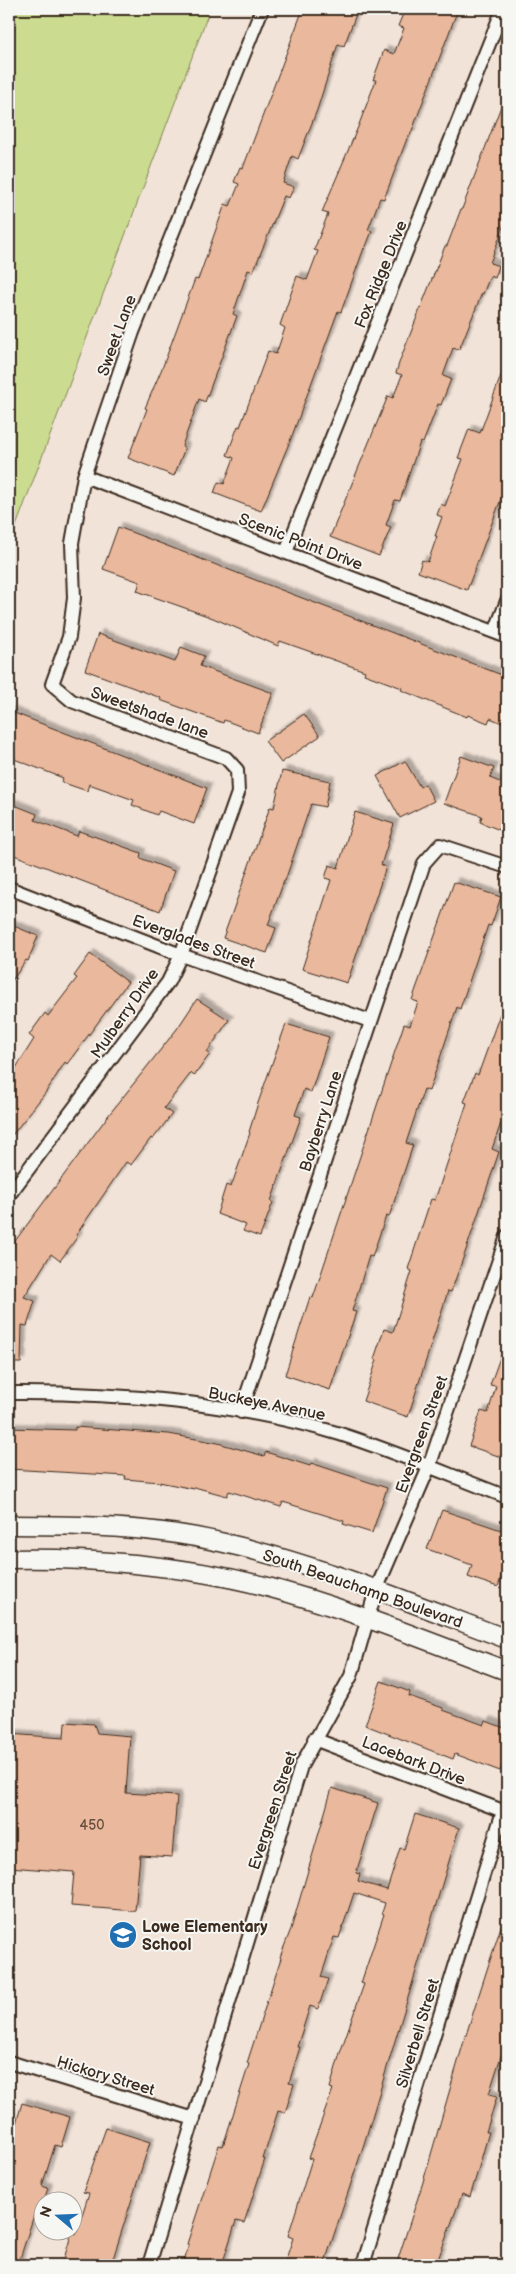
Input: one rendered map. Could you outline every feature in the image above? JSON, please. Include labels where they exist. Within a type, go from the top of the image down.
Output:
[{"type":"street","name":"Sweet Lane","points":[[52,684],[69,638],[74,598],[72,543],[84,476],[133,332],[262,9]]},
{"type":"street","name":"Fox Ridge Drive","points":[[286,552],[503,9]]},
{"type":"street","name":"Scenic Point Drive","points":[[84,476],[501,634]]},
{"type":"street","points":[[501,634],[507,601]]},
{"type":"street","name":"Sweetshade lane","points":[[52,684],[72,701],[226,758],[237,770]]},
{"type":"street","name":"Mulberry Drive","points":[[9,1195],[168,982],[181,955],[238,793],[237,770]]},
{"type":"street","name":"Bayberry Lane","points":[[241,1412],[424,863],[440,845],[507,867]]},
{"type":"street","name":"Everglades Street","points":[[9,888],[181,955],[370,1021]]},
{"type":"street","name":"Evergreen Street","points":[[149,2265],[296,1782],[314,1739],[351,1676],[376,1590],[429,1467],[507,1236]]},
{"type":"street","name":"Buckeye Avenue","points":[[9,1393],[44,1392],[143,1400],[241,1412],[280,1419],[340,1434],[507,1497]]},
{"type":"street","name":"South Beauchamp Boulevard","points":[[9,1525],[102,1527],[190,1536],[285,1558],[507,1639]]},
{"type":"street","name":"South Beauchamp Boulevard","points":[[9,1559],[98,1562],[215,1576],[286,1592],[367,1618],[507,1671]]},
{"type":"street","name":"Lacebark Drive","points":[[314,1739],[503,1811]]},
{"type":"street","name":"Silverbell Street","points":[[363,2265],[503,1811]]},
{"type":"street","name":"Hickory Street","points":[[9,2062],[194,2119]]},
{"type":"green space","points":[[9,9],[210,9],[9,545]]},
{"type":"building","points":[[303,9],[358,9],[344,46],[338,44],[317,110],[298,159],[292,156],[283,183],[294,187],[289,198],[284,196],[253,272],[248,270],[233,314],[237,316],[205,402],[199,399],[182,446],[185,448],[174,476],[128,458],[147,409],[145,408],[163,366],[195,279],[198,280],[225,204],[230,206],[239,184],[234,182],[240,167],[243,168]]},
{"type":"building","points":[[405,9],[458,9],[384,199],[380,198],[368,230],[372,231],[341,312],[338,311],[292,436],[261,511],[214,493],[218,482],[224,484],[234,458],[227,455],[238,426],[240,427],[268,351],[276,354],[285,328],[280,325],[297,276],[307,280],[318,251],[314,250],[328,214],[322,212],[376,80],[373,80],[384,50],[394,54],[404,28],[398,26]]},
{"type":"building","points":[[506,93],[507,217],[490,263],[499,266],[495,278],[490,276],[459,350],[453,348],[443,376],[451,379],[441,405],[438,404],[423,443],[420,442],[400,501],[395,500],[386,525],[391,527],[379,556],[330,537],[388,396],[393,398],[402,375],[396,373],[400,360],[445,246],[447,246],[462,209]]},
{"type":"building","points":[[506,362],[507,483],[467,590],[418,572],[422,560],[428,562],[442,517],[437,515],[441,504],[445,506],[463,459],[458,458],[469,429],[480,433]]},
{"type":"building","points":[[118,527],[507,677],[507,725],[490,718],[488,723],[468,715],[467,717],[401,690],[402,688],[364,674],[365,671],[280,641],[278,646],[213,618],[137,591],[140,582],[103,569]]},
{"type":"building","points":[[98,634],[175,662],[181,647],[204,656],[200,666],[273,693],[258,733],[224,720],[223,723],[85,670]]},
{"type":"building","points":[[9,711],[207,788],[194,824],[159,811],[157,815],[132,805],[134,800],[89,784],[87,791],[61,782],[63,778],[9,757]]},
{"type":"building","points":[[304,714],[320,736],[281,763],[265,741]]},
{"type":"building","points":[[461,756],[494,768],[490,778],[507,785],[507,833],[480,822],[482,816],[444,803]]},
{"type":"building","points":[[405,761],[420,787],[425,784],[434,801],[400,818],[377,776]]},
{"type":"building","points":[[282,771],[330,781],[325,807],[311,804],[268,925],[276,928],[267,953],[223,938],[270,807],[274,808]]},
{"type":"building","points":[[12,804],[37,814],[35,820],[77,836],[79,831],[141,853],[140,858],[174,871],[160,911],[9,853],[9,813]]},
{"type":"building","points":[[355,812],[394,824],[381,865],[386,867],[347,983],[302,969],[331,880],[325,878],[329,865],[338,868]]},
{"type":"building","points":[[454,882],[501,897],[491,926],[488,925],[460,1009],[457,1007],[429,1091],[424,1089],[406,1143],[413,1145],[389,1217],[386,1216],[372,1257],[369,1256],[352,1311],[356,1312],[330,1390],[285,1375],[310,1297],[313,1298],[404,1024],[410,1026],[418,1002],[412,1000]]},
{"type":"building","points":[[9,924],[38,936],[28,961],[26,960],[9,985]]},
{"type":"building","points":[[90,954],[128,982],[67,1064],[65,1062],[46,1092],[9,1139],[9,1079],[34,1039],[29,1035],[45,1013],[48,1016],[77,978],[74,976]]},
{"type":"building","points":[[197,999],[229,1020],[207,1052],[210,1054],[194,1076],[191,1073],[164,1108],[172,1114],[153,1139],[151,1138],[131,1165],[126,1162],[60,1261],[51,1254],[24,1297],[35,1301],[27,1326],[22,1325],[21,1363],[9,1363],[9,1249],[108,1116],[177,1029]]},
{"type":"building","points":[[505,1000],[507,1001],[507,1125],[501,1123],[492,1149],[499,1152],[451,1292],[448,1291],[408,1417],[363,1401],[377,1360],[374,1359],[384,1329],[393,1332],[412,1271],[408,1269],[431,1199],[435,1200],[467,1103],[464,1102],[475,1073],[478,1075]]},
{"type":"building","points":[[286,1024],[329,1037],[311,1092],[304,1089],[295,1115],[301,1117],[260,1237],[243,1231],[246,1225],[217,1214],[226,1185],[231,1187]]},
{"type":"building","points":[[505,1344],[507,1345],[507,1410],[502,1425],[507,1426],[507,1459],[469,1446],[481,1411],[488,1413],[496,1386],[490,1385]]},
{"type":"building","points":[[75,1427],[169,1434],[218,1443],[264,1456],[266,1452],[310,1466],[311,1463],[387,1488],[372,1533],[343,1524],[344,1521],[283,1502],[281,1507],[229,1491],[227,1496],[194,1487],[194,1489],[159,1482],[125,1479],[126,1476],[9,1469],[9,1428],[75,1430]]},
{"type":"building","points":[[442,1510],[507,1532],[507,1558],[498,1587],[468,1577],[472,1565],[427,1549]]},
{"type":"building","points":[[381,1681],[410,1692],[409,1696],[443,1708],[443,1710],[484,1725],[486,1721],[507,1729],[507,1752],[500,1771],[455,1754],[453,1759],[365,1725]]},
{"type":"building","name":"Lowe Elementary School","points":[[65,1722],[94,1724],[97,1733],[130,1736],[126,1793],[177,1796],[172,1857],[140,1855],[135,1911],[71,1906],[74,1872],[9,1867],[9,1734],[64,1738]]},
{"type":"building","points":[[332,1788],[378,1803],[356,1873],[360,1874],[358,1881],[387,1890],[400,1848],[404,1849],[415,1814],[459,1828],[364,2144],[324,2265],[284,2265],[293,2238],[288,2236],[312,2159],[308,2158],[333,2089],[330,2088],[340,2053],[364,1984],[361,1983],[384,1914],[382,1913],[385,1903],[354,1893],[339,1938],[334,1937],[321,1977],[328,1979],[318,2009],[310,2006],[297,2047],[300,2047],[289,2083],[294,2084],[285,2113],[278,2111],[263,2159],[265,2159],[244,2223],[236,2221],[222,2265],[183,2265],[189,2245],[187,2244],[219,2145],[223,2146],[249,2064],[247,2063],[280,1957],[291,1929]]},
{"type":"building","points":[[504,1917],[507,1918],[507,2054],[502,2053],[489,2094],[497,2096],[486,2132],[489,2132],[470,2197],[462,2194],[436,2265],[396,2265],[423,2182],[464,2041]]},
{"type":"building","points":[[22,2103],[70,2117],[61,2147],[55,2145],[42,2186],[48,2188],[47,2192],[32,2192],[32,2221],[18,2265],[9,2265],[9,2147]]},
{"type":"building","points":[[106,2128],[150,2142],[111,2265],[73,2265],[63,2262],[69,2242],[82,2242],[82,2215],[89,2193],[83,2192]]},
{"type":"place","name":"Lowe Elementary School","points":[[123,1935]]}]
